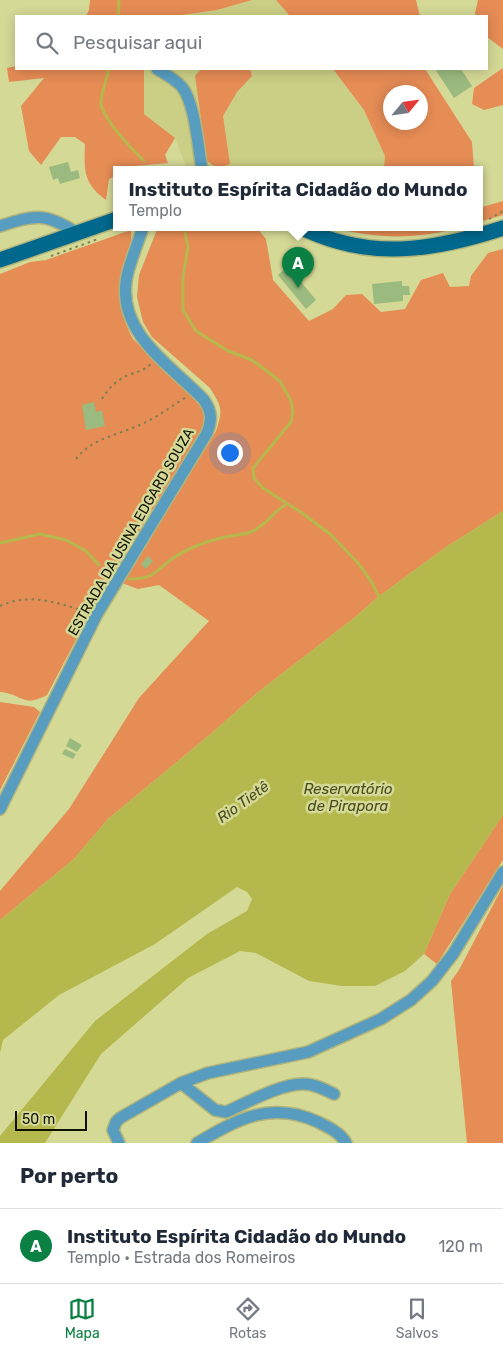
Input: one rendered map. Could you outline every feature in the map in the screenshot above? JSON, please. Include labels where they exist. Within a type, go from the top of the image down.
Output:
[{"type":"main road","points":[[0,260],[113,220]]},
{"type":"main road","points":[[309,231],[324,238],[354,246],[406,250],[448,244],[503,228]]},
{"type":"lane","points":[[159,70],[171,77],[182,87],[192,110],[201,166]]},
{"type":"lane","points":[[0,226],[36,216],[54,220],[77,233]]},
{"type":"lane","name":"ESTRADA DA USINA EDGARD SOUZA","points":[[0,809],[97,614],[211,424],[210,407],[196,391],[144,342],[132,323],[126,293],[126,282],[142,231]]},
{"type":"lane","points":[[119,1143],[113,1130],[120,1118],[181,1083],[208,1073],[308,1052],[381,1020],[411,1000],[432,981],[453,954],[503,872]]},
{"type":"lane","points":[[181,1083],[215,1110],[226,1112],[288,1085],[304,1084],[319,1087],[334,1094]]},
{"type":"lane","points":[[198,1143],[237,1120],[258,1114],[280,1112],[313,1120],[330,1128],[344,1139],[346,1143]]},
{"type":"path","points":[[102,399],[108,388],[129,375],[145,370],[159,356]]},
{"type":"path","points":[[76,460],[81,452],[94,442],[144,423],[196,391]]},
{"type":"path","points":[[0,606],[27,598],[97,614]]},
{"type":"shaded area","points":[[90,0],[252,0],[217,10],[182,15],[86,15]]},
{"type":"shaded area","points":[[252,0],[276,0],[289,15],[182,15],[217,10]]},
{"type":"shaded area","points":[[276,0],[416,0],[420,15],[289,15]]},
{"type":"shaded area","points":[[478,0],[503,0],[503,49],[488,38],[488,15],[476,15]]},
{"type":"shaded area","points":[[15,66],[15,70],[144,70],[144,114],[175,138],[165,155],[168,163],[113,166],[113,177],[109,179],[106,200],[98,194],[89,182],[85,169],[85,144],[75,137],[61,137],[41,165],[29,151],[21,106],[44,78],[9,82],[7,68]]},
{"type":"shaded area","points":[[503,68],[503,105],[484,110],[472,104],[474,88]]},
{"type":"shaded area","points":[[144,70],[334,70],[364,110],[385,156],[384,166],[186,166],[175,138],[144,114]]},
{"type":"shaded area","points":[[200,70],[250,70],[252,76],[237,92],[223,116],[230,164],[214,166],[207,161],[195,76]]},
{"type":"shaded area","points":[[334,70],[426,70],[472,142],[474,166],[384,166],[385,156],[364,110]]},
{"type":"shaded area","points":[[503,201],[503,215],[483,221],[483,207]]},
{"type":"shaded area","points":[[131,231],[130,249],[120,294],[122,310],[127,325],[133,339],[200,402],[205,417],[205,426],[101,592],[47,695],[39,699],[27,700],[0,692],[0,274],[30,262],[46,260]]},
{"type":"shaded area","points":[[156,231],[259,231],[266,239],[273,280],[309,321],[333,309],[346,295],[362,294],[381,312],[405,309],[421,280],[443,273],[450,287],[469,286],[471,276],[488,253],[503,249],[503,511],[446,547],[378,597],[354,618],[257,693],[108,819],[74,859],[0,920],[0,891],[69,809],[139,698],[209,621],[159,585],[138,589],[122,583],[216,431],[220,418],[219,404],[210,388],[152,337],[143,322],[137,297],[139,275]]},
{"type":"shaded area","points":[[349,231],[446,231],[414,236],[366,234]]},
{"type":"shaded area","points":[[0,702],[34,707],[40,712],[0,790]]},
{"type":"shaded area","points":[[503,815],[503,860],[437,964],[424,954],[450,894]]},
{"type":"shaded area","points":[[503,886],[503,1143],[467,1143],[451,981],[459,970]]},
{"type":"water","name":"Reservatório de Pirapora","points":[[503,511],[503,815],[450,894],[424,954],[405,971],[375,986],[342,986],[309,981],[256,953],[240,951],[188,978],[101,1054],[45,1143],[0,1143],[0,1136],[95,1021],[207,934],[247,911],[252,899],[247,892],[237,887],[155,944],[59,995],[3,1040],[0,1053],[0,920],[74,859],[108,819],[257,693],[354,618],[378,597],[446,547]]},
{"type":"building","points":[[436,70],[462,70],[472,86],[454,98]]},
{"type":"building","points":[[68,162],[71,172],[78,170],[80,178],[60,184],[58,178],[53,180],[49,167]]},
{"type":"building","points":[[288,266],[316,300],[306,309],[278,275]]},
{"type":"building","points":[[402,281],[402,286],[409,286],[410,295],[403,295],[403,301],[374,304],[372,284]]},
{"type":"building","points":[[94,402],[96,412],[102,410],[105,426],[86,430],[82,405]]},
{"type":"building","points":[[148,556],[153,561],[146,569],[141,564]]},
{"type":"building","points":[[70,738],[82,745],[77,752],[66,746]]},
{"type":"building","points":[[65,749],[76,754],[73,759],[62,754]]},
{"type":"waterway","points":[[118,15],[119,0]]},
{"type":"waterway","points":[[109,70],[102,96],[101,104],[103,111],[119,134],[144,161]]},
{"type":"waterway","points":[[185,231],[188,247],[183,277],[183,310],[196,331],[228,351],[252,360],[280,381],[291,401],[293,412],[291,422],[253,468],[254,478],[263,488],[330,534],[358,563],[371,581],[380,599]]},
{"type":"waterway","points":[[129,579],[149,576],[178,555],[197,546],[228,536],[251,532],[287,504]]},
{"type":"waterway","points":[[0,543],[40,534],[66,540],[86,551],[99,565]]},
{"type":"place","name":"Instituto Espírita Cidadão do Mundo","points":[[298,288]]},
{"type":"water label","name":"Rio Tietê","points":[[243,802]]}]
